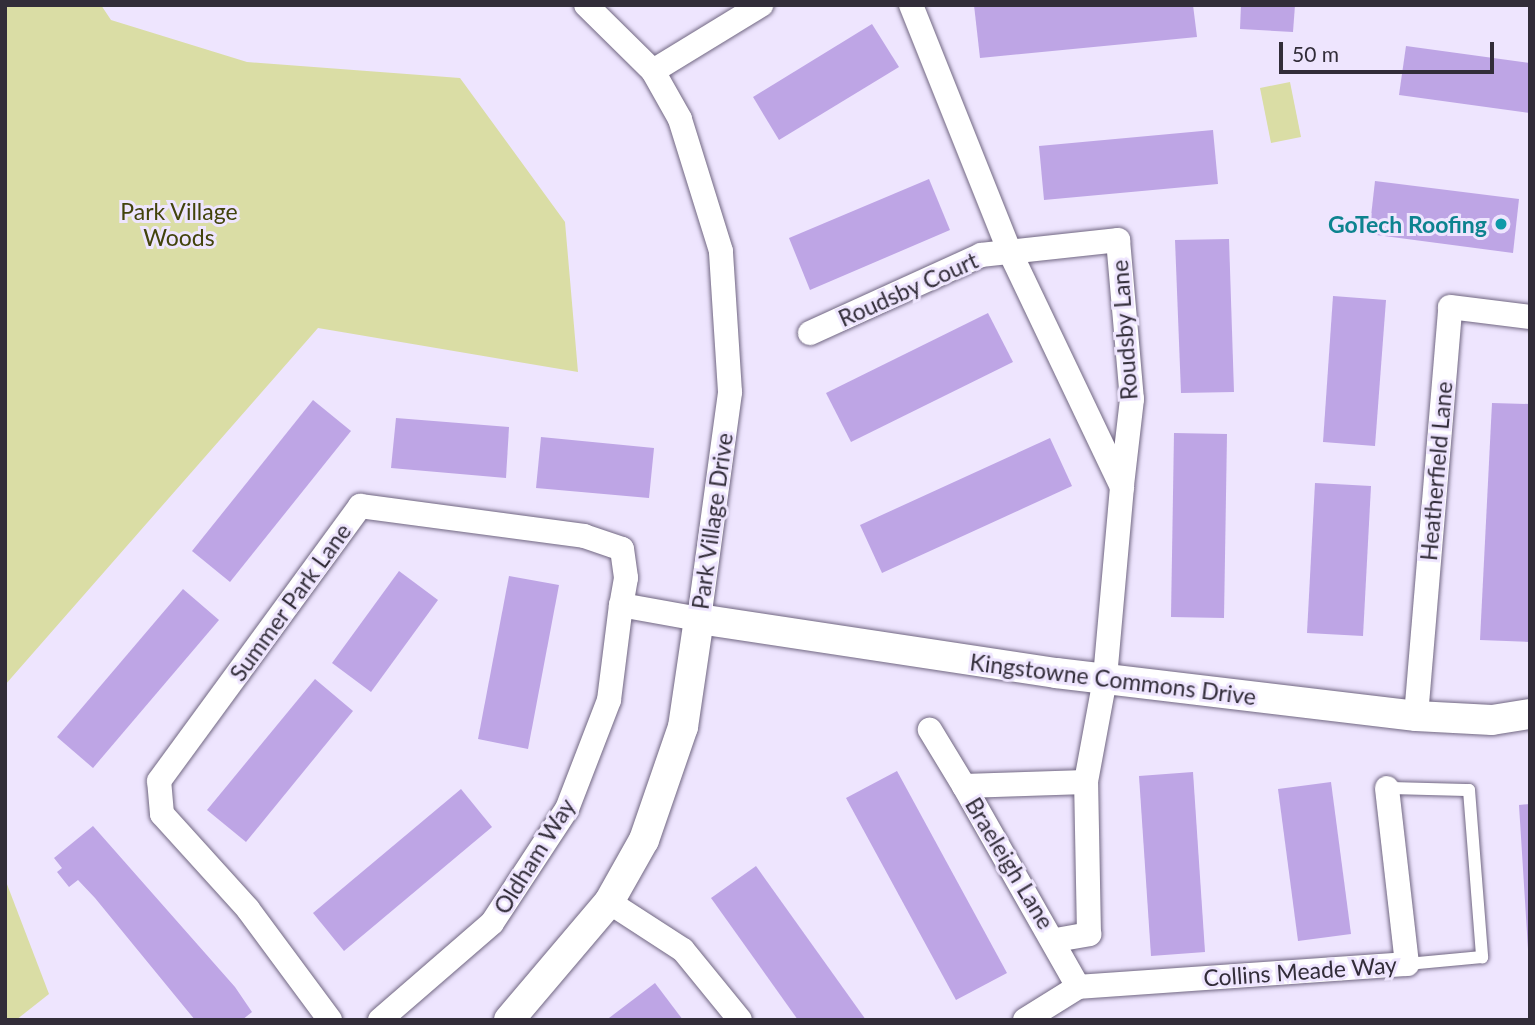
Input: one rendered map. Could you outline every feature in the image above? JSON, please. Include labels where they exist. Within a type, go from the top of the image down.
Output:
[{"type":"street","points":[[653,71],[761,5]]},
{"type":"street","name":"Roudsby Lane","points":[[911,5],[1008,248],[1122,487]]},
{"type":"street","name":"Park Village Drive","points":[[509,1020],[609,902],[644,839],[674,761],[699,620],[730,392],[730,322],[709,200],[680,120],[653,71],[588,8]]},
{"type":"street","name":"Roudsby Lane","points":[[1008,248],[1118,240],[1132,399],[1105,679]]},
{"type":"street","name":"Roudsby Court","points":[[810,333],[1008,248]]},
{"type":"street","name":"Heatherfield Lane","points":[[1416,716],[1450,307],[1530,317]]},
{"type":"street","name":"Summer Park Lane","points":[[330,1020],[248,909],[162,814],[159,781],[360,506],[584,536],[622,549],[626,578],[621,605]]},
{"type":"street","points":[[621,605],[699,620]]},
{"type":"street","name":"Oldham Way","points":[[380,1020],[492,923],[567,809],[608,700],[621,605]]},
{"type":"street","name":"Kingstowne Commons Drive","points":[[699,620],[1105,679],[1416,716],[1492,720],[1530,715]]},
{"type":"street","name":"Braeleigh Lane","points":[[1056,940],[1089,934],[1086,782],[1105,679]]},
{"type":"street","name":"Braeleigh Lane","points":[[930,730],[1056,940],[1078,987]]},
{"type":"street","name":"Braeleigh Lane","points":[[964,786],[1086,782]]},
{"type":"street","name":"Collins Meade Way","points":[[1025,1020],[1078,987],[1407,964],[1387,788]]},
{"type":"street","points":[[609,902],[683,950],[740,1020]]},
{"type":"lane","points":[[1387,788],[1469,790],[1482,957],[1407,964]]},
{"type":"green space","name":"Park Village Woods","points":[[5,5],[101,5],[111,20],[247,62],[460,78],[565,222],[578,372],[318,328],[5,685]]},
{"type":"green space","points":[[1290,82],[1301,137],[1271,143],[1260,88]]},
{"type":"green space","points":[[5,879],[49,994],[16,1020],[5,1020]]},
{"type":"building","points":[[974,5],[1193,5],[1197,37],[980,58]]},
{"type":"building","points":[[1241,5],[1295,5],[1293,32],[1240,29]]},
{"type":"building","points":[[872,24],[899,67],[779,140],[753,97]]},
{"type":"building","points":[[1406,46],[1530,63],[1530,113],[1399,95]]},
{"type":"building","points":[[1213,130],[1218,184],[1044,200],[1039,146]]},
{"type":"building","points":[[929,179],[950,230],[810,290],[789,238]]},
{"type":"building","points":[[1375,181],[1519,199],[1513,253],[1369,234]]},
{"type":"building","points":[[1229,239],[1234,392],[1181,393],[1175,240]]},
{"type":"building","points":[[1333,296],[1386,300],[1375,446],[1323,442]]},
{"type":"building","points":[[988,313],[1013,362],[851,442],[826,393]]},
{"type":"building","points":[[313,400],[351,431],[230,582],[192,551]]},
{"type":"building","points":[[1492,403],[1530,404],[1530,642],[1480,640]]},
{"type":"building","points":[[396,418],[509,427],[506,478],[391,468]]},
{"type":"building","points":[[1174,433],[1227,434],[1224,618],[1171,617]]},
{"type":"building","points":[[541,437],[654,448],[649,498],[536,488]]},
{"type":"building","points":[[1050,438],[1072,486],[882,573],[860,525]]},
{"type":"building","points":[[1315,483],[1371,486],[1363,636],[1307,633]]},
{"type":"building","points":[[399,571],[438,600],[371,692],[332,663]]},
{"type":"building","points":[[509,576],[559,585],[528,749],[478,739]]},
{"type":"building","points":[[183,589],[219,620],[93,768],[57,737]]},
{"type":"building","points":[[315,679],[353,711],[246,842],[207,810]]},
{"type":"building","points":[[897,771],[1007,973],[956,1000],[846,798]]},
{"type":"building","points":[[1193,772],[1205,952],[1151,956],[1139,776]]},
{"type":"building","points":[[1331,782],[1351,934],[1298,941],[1278,789]]},
{"type":"building","points":[[461,789],[492,827],[344,951],[313,913]]},
{"type":"building","points":[[1530,804],[1530,949],[1528,949],[1519,805]]},
{"type":"building","points":[[93,826],[235,987],[252,1012],[242,1020],[195,1020],[78,880],[69,887],[57,872],[62,868],[54,858]]},
{"type":"building","points":[[756,866],[866,1020],[798,1020],[711,898]]},
{"type":"building","points":[[655,983],[683,1020],[609,1018]]},
{"type":"place","name":"GoTech Roofing","points":[[1501,224]]}]
